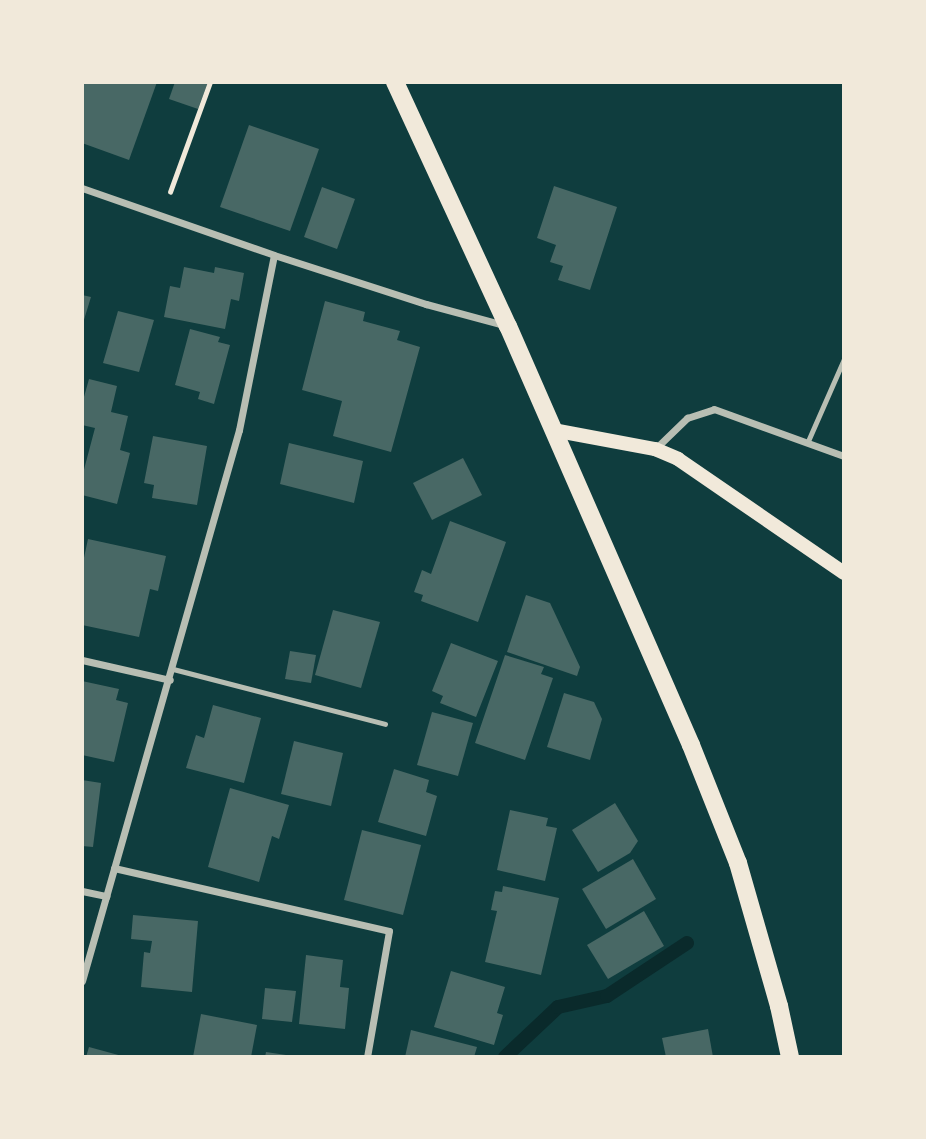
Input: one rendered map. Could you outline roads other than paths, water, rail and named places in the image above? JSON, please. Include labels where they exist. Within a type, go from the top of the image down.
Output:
[{"type":"main road","points":[[395,82],[508,326],[691,745],[738,863],[779,1006],[790,1057]]},
{"type":"main road","points":[[553,430],[655,449],[678,459],[844,573]]},
{"type":"street","points":[[82,188],[274,255],[426,304],[508,326]]},
{"type":"street","points":[[82,981],[170,680],[239,430],[274,255]]},
{"type":"street","points":[[655,449],[687,418],[714,410],[844,456]]},
{"type":"street","points":[[82,660],[170,680]]},
{"type":"street","points":[[114,868],[388,931],[367,1057]]},
{"type":"street","points":[[82,891],[106,896]]},
{"type":"lane","points":[[808,442],[844,359]]},
{"type":"lane","points":[[173,669],[386,724]]},
{"type":"waterway","points":[[505,1057],[558,1007],[607,996],[687,943]]}]
